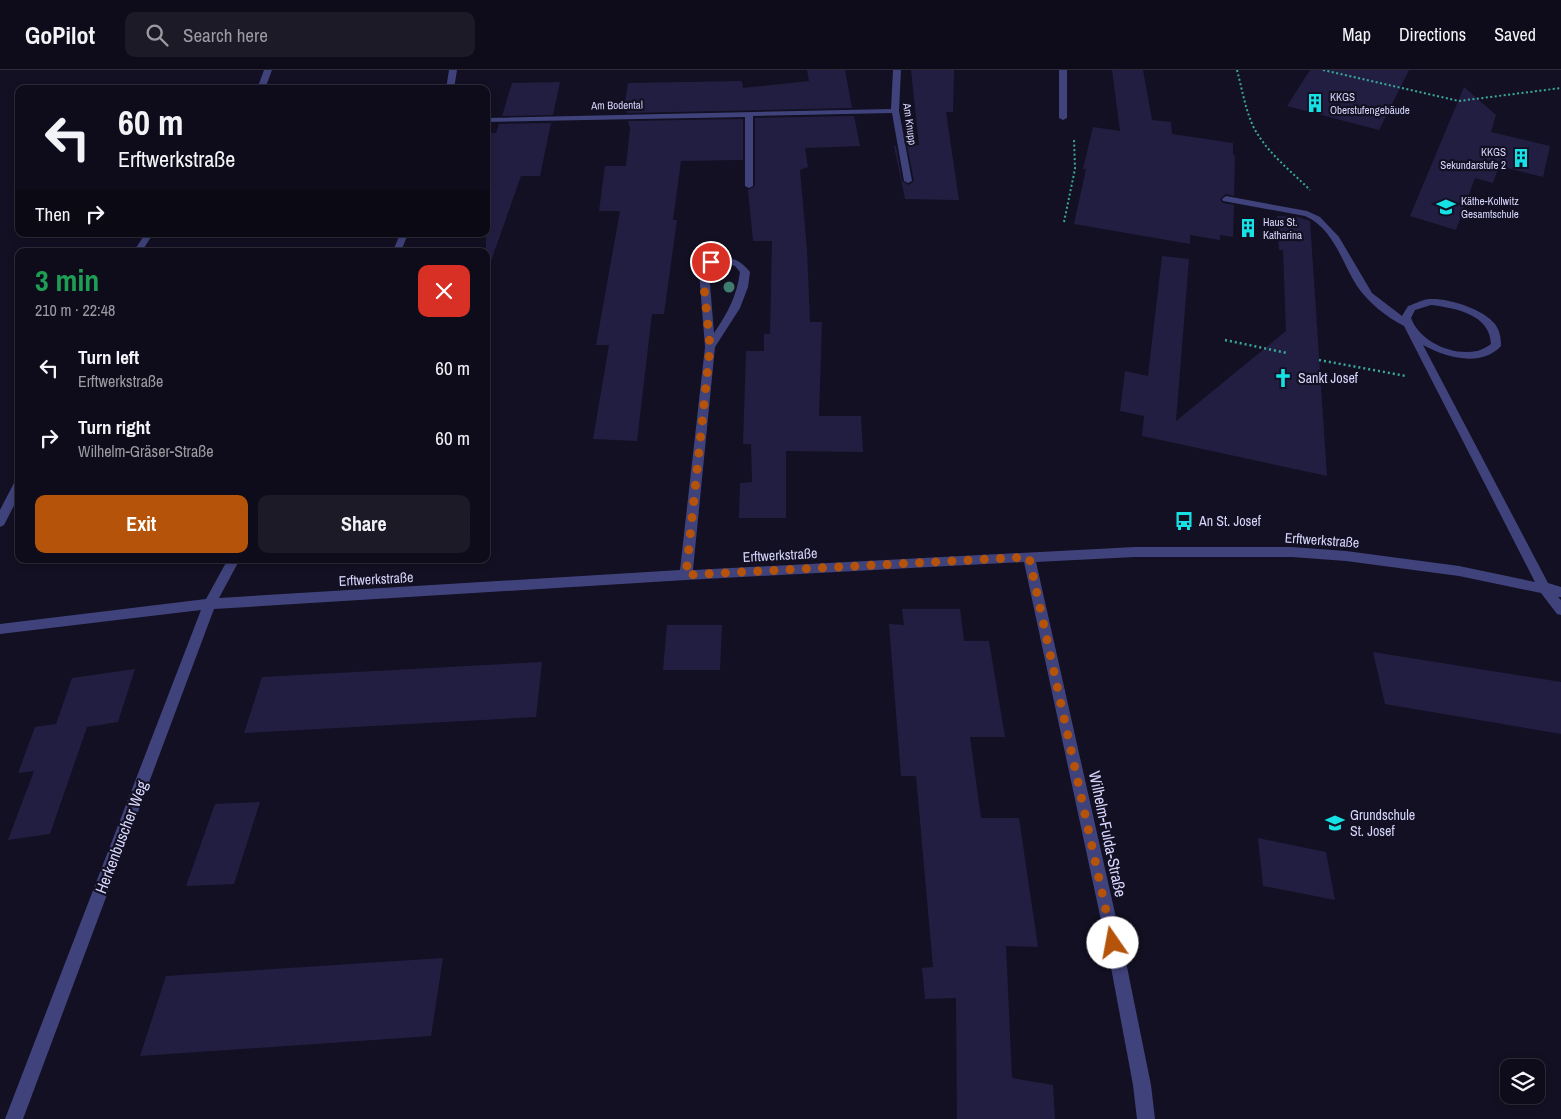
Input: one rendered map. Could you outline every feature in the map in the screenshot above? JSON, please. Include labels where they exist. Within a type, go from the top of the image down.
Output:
[{"type":"street","points":[[262,85],[268,70]]},
{"type":"street","points":[[451,85],[453,70]]},
{"type":"street","name":"Am Knupp","points":[[897,70],[895,111],[908,181]]},
{"type":"street","points":[[1063,70],[1063,118]]},
{"type":"street","name":"Am Bodental","points":[[490,120],[895,111]]},
{"type":"street","points":[[749,113],[749,186]]},
{"type":"street","points":[[1226,199],[1308,214],[1320,219],[1331,233],[1357,279],[1370,295],[1408,327],[1434,348],[1465,356],[1479,356],[1490,352],[1496,346],[1498,339],[1494,330],[1486,321],[1460,307],[1444,303],[1424,303],[1409,308],[1405,315],[1408,327],[1436,382],[1544,587],[1561,610]]},
{"type":"street","points":[[140,248],[147,237]]},
{"type":"street","points":[[686,575],[710,347],[704,272],[708,265],[714,261],[728,260],[742,266],[746,272],[745,280],[735,308],[710,347]]},
{"type":"street","points":[[0,522],[15,492]]},
{"type":"street","name":"Erftwerkstraße","points":[[0,629],[210,604],[686,575],[1154,552],[1292,552],[1403,562],[1544,587],[1561,592]]},
{"type":"street","name":"Wilhelm-Fulda-Straße","points":[[1029,557],[1118,962],[1142,1085],[1146,1119]]},
{"type":"street","name":"Herkenbuscher Weg","points":[[14,1119],[210,604],[232,563]]},
{"type":"path","points":[[1323,70],[1459,101],[1561,88]]},
{"type":"path","points":[[1063,118],[1073,126],[1075,169],[1064,222]]},
{"type":"path","points":[[1225,340],[1287,352]]},
{"type":"path","points":[[1319,360],[1436,382]]},
{"type":"building","points":[[807,70],[845,70],[852,108],[627,113],[625,102],[628,83],[742,81],[743,88],[809,81]]},
{"type":"building","points":[[911,70],[954,70],[953,112],[946,112],[959,200],[905,199],[894,146],[896,146],[902,181],[909,185],[914,181],[907,146],[919,145]]},
{"type":"building","points":[[1112,70],[1143,70],[1152,120],[1171,122],[1172,134],[1233,143],[1233,155],[1235,155],[1234,196],[1226,194],[1220,199],[1223,203],[1234,205],[1233,237],[1220,235],[1220,240],[1190,235],[1190,244],[1074,224],[1086,169],[1083,169],[1093,127],[1120,131]]},
{"type":"building","name":"KKGS Oberstufengebäude","points":[[1310,70],[1409,70],[1379,130],[1287,106]]},
{"type":"building","points":[[560,82],[553,115],[502,116],[512,83]]},
{"type":"building","points":[[1464,87],[1496,115],[1491,132],[1550,146],[1543,177],[1499,166],[1493,183],[1475,178],[1456,230],[1410,216]]},
{"type":"building","points":[[854,116],[860,146],[805,148],[808,167],[800,170],[807,250],[810,322],[822,322],[819,416],[861,416],[863,452],[786,451],[786,518],[739,518],[740,483],[752,482],[751,444],[743,444],[746,351],[764,351],[764,334],[770,334],[772,241],[753,241],[748,190],[755,186],[755,118]]},
{"type":"building","points":[[743,119],[743,160],[681,161],[673,220],[677,220],[664,314],[652,314],[637,441],[593,439],[609,345],[596,345],[620,211],[599,211],[605,166],[626,166],[630,129],[628,121]]},
{"type":"building","points":[[551,123],[540,176],[521,176],[491,261],[490,248],[486,248],[486,237],[490,237],[490,133],[496,133],[499,124]]},
{"type":"building","name":"Sankt Josef","points":[[1277,216],[1298,217],[1310,221],[1327,476],[1142,436],[1144,416],[1120,411],[1125,371],[1148,376],[1162,256],[1189,259],[1176,421],[1286,331],[1283,250],[1279,250]]},
{"type":"building","points":[[902,609],[960,609],[964,641],[989,641],[1005,737],[970,737],[981,818],[1019,818],[1038,947],[1006,946],[1012,1078],[1053,1085],[1055,1119],[957,1119],[956,998],[925,999],[922,968],[933,967],[916,776],[901,776],[889,624],[904,625]]},
{"type":"building","points":[[667,625],[722,625],[720,670],[663,670]]},
{"type":"building","points":[[1373,652],[1561,682],[1561,734],[1385,704]]},
{"type":"building","points":[[542,662],[536,717],[244,733],[262,677]]},
{"type":"building","points":[[135,669],[118,722],[87,727],[50,834],[8,840],[34,771],[18,773],[35,727],[56,724],[72,678]]},
{"type":"building","points":[[260,802],[234,884],[186,886],[215,804]]},
{"type":"building","points":[[1258,838],[1326,852],[1335,900],[1263,886]]},
{"type":"building","points":[[443,958],[431,1036],[140,1056],[166,976]]},
{"type":"place","name":"KKGS Oberstufengebäude","points":[[1315,103]]},
{"type":"place","name":"KKGS Sekundarstufe 2","points":[[1521,158]]},
{"type":"place","name":"Käthe-Kollwitz Gesamtschule","points":[[1446,207]]},
{"type":"place","name":"Haus St. Katharina","points":[[1248,228]]},
{"type":"place","name":"Sankt Josef","points":[[1283,378]]},
{"type":"place","name":"An St. Josef","points":[[1184,521]]},
{"type":"place","name":"Grundschule St. Josef","points":[[1335,823]]},
{"type":"route","points":[[711,262],[703,276],[710,347],[686,575],[1029,557],[1113,943]]}]
